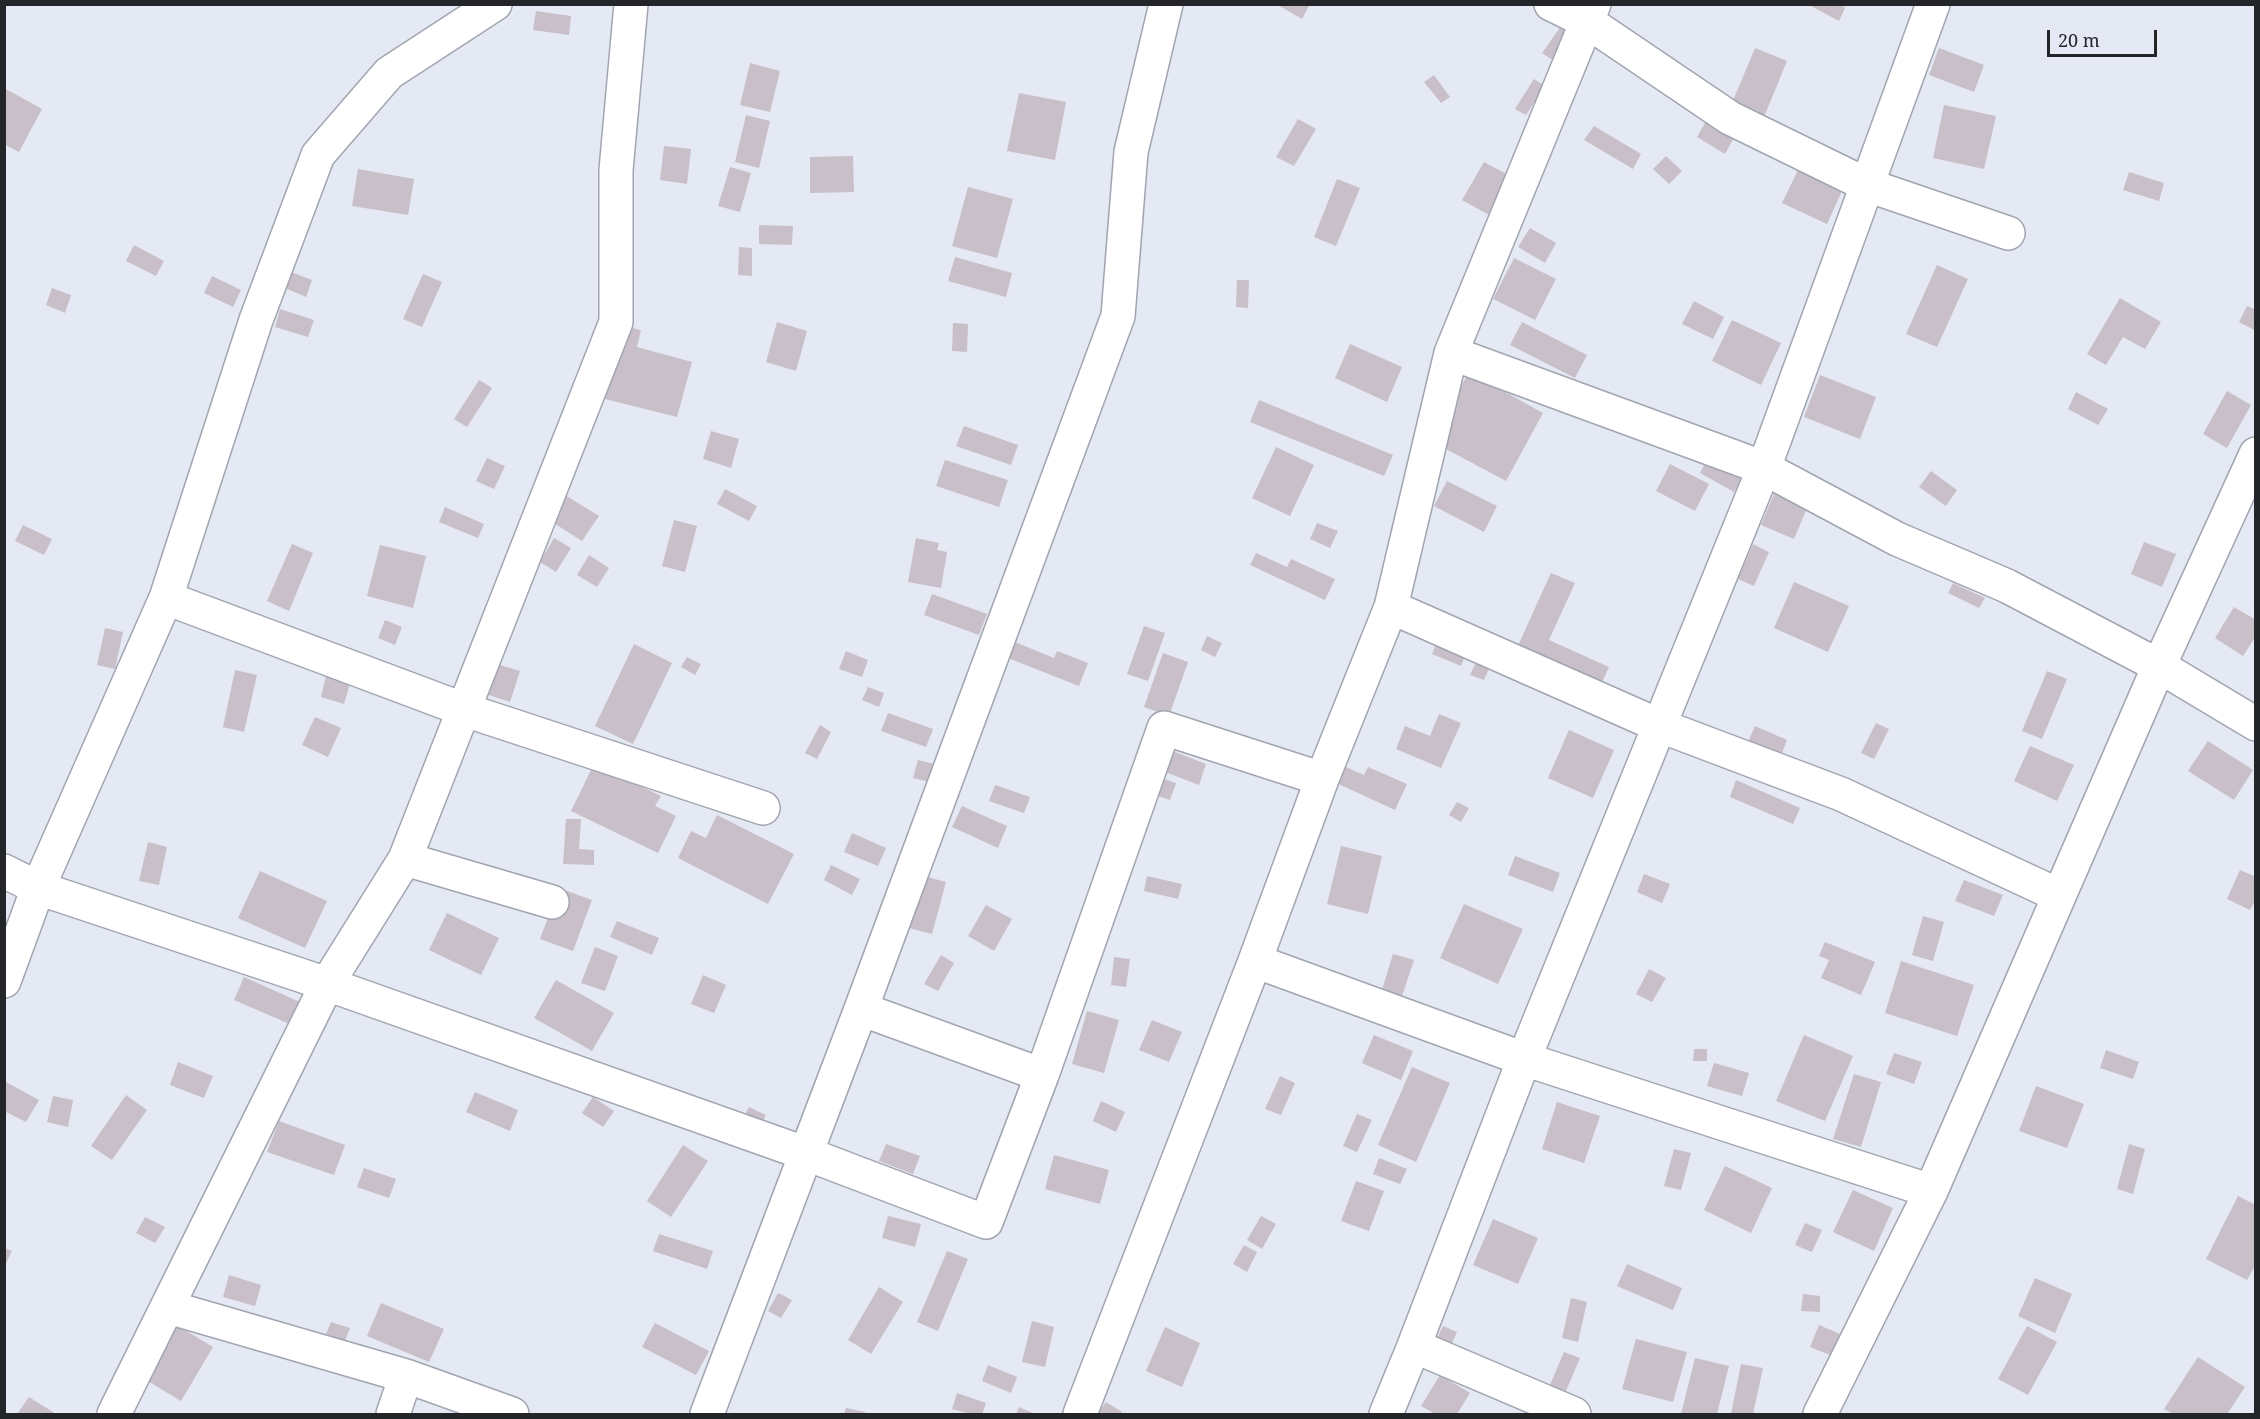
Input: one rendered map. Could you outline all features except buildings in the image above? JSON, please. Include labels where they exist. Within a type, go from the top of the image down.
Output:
[{"type":"street","points":[[4,981],[38,888],[166,598],[256,320],[318,155],[389,73],[495,4]]},
{"type":"street","points":[[114,1414],[327,984],[405,859],[616,322],[616,170],[631,4]]},
{"type":"street","points":[[707,1414],[807,1154],[1118,316],[1131,152],[1166,4]]},
{"type":"street","points":[[1551,4],[1591,13],[1730,118],[1867,185],[2008,233]]},
{"type":"street","points":[[1386,1414],[1524,1059],[1764,468],[1933,4]]},
{"type":"street","points":[[1080,1414],[1255,961],[1322,779],[1391,607],[1451,353],[1591,13]]},
{"type":"street","points":[[1451,353],[1764,468],[1897,539],[2007,586],[2159,666],[2256,724]]},
{"type":"street","points":[[1820,1414],[1931,1191],[2058,895],[2256,454]]},
{"type":"street","points":[[166,598],[465,710],[763,808]]},
{"type":"street","points":[[1391,607],[1658,725],[1841,794],[2058,895]]},
{"type":"street","points":[[4,871],[38,888],[327,984],[807,1154],[986,1222],[1042,1075],[1164,728],[1322,779]]},
{"type":"street","points":[[405,859],[552,902]]},
{"type":"street","points":[[1255,961],[1524,1059],[1931,1191]]},
{"type":"street","points":[[861,1009],[1042,1075]]},
{"type":"street","points":[[168,1307],[406,1376],[512,1414]]},
{"type":"street","points":[[1414,1346],[1574,1414]]},
{"type":"street","points":[[393,1414],[406,1376]]}]
